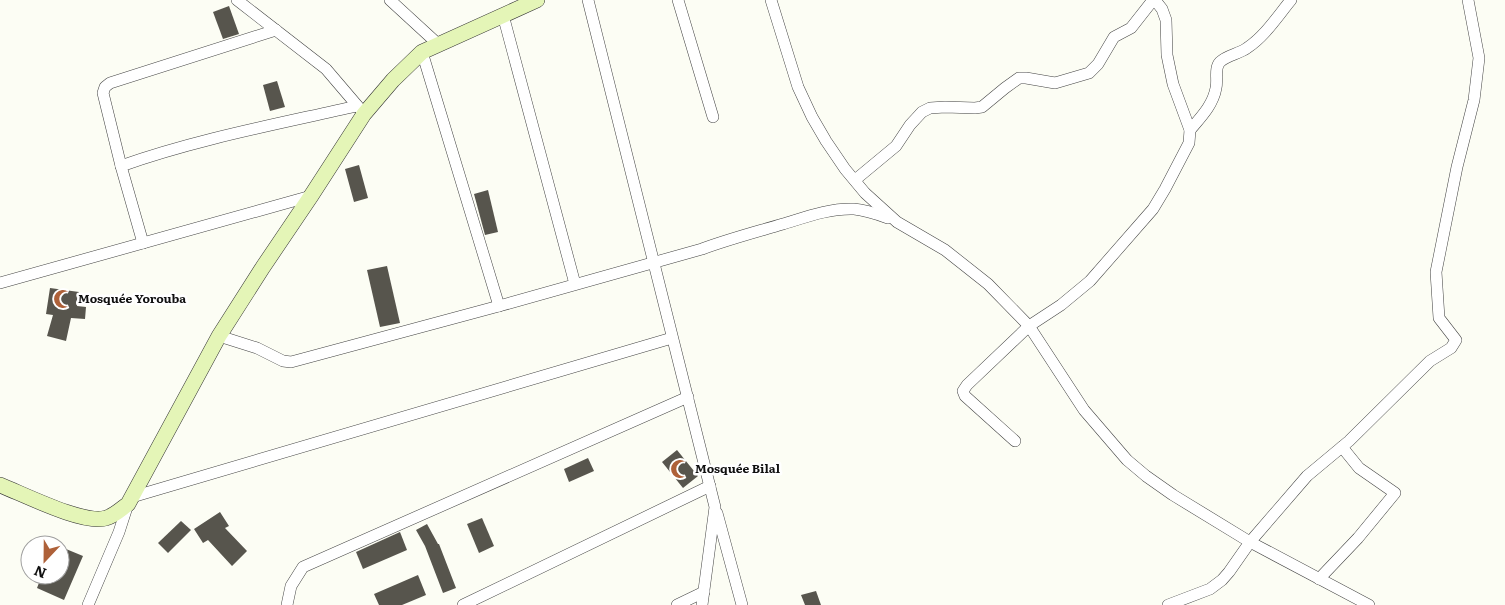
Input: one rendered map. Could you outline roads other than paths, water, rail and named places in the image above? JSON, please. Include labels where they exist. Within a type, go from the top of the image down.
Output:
[{"type":"main road","points":[[0,485],[79,517],[93,520],[105,519],[116,513],[130,501],[219,336],[311,196],[361,110],[422,52],[537,0]]},
{"type":"street","points":[[121,166],[145,157],[207,141],[361,110],[326,70],[237,0]]},
{"type":"street","points":[[390,0],[439,45]]},
{"type":"street","points":[[588,0],[715,507],[742,605]]},
{"type":"street","points":[[678,0],[713,118]]},
{"type":"street","points":[[771,0],[798,87],[826,141],[855,180],[879,206],[898,222],[945,250],[988,284],[1028,326],[1084,410],[1126,460],[1173,495],[1250,542],[1369,605]]},
{"type":"street","points":[[855,180],[896,146],[910,125],[922,112],[930,108],[982,107],[1019,78],[1055,83],[1089,73],[1098,64],[1114,37],[1131,28],[1154,0],[1162,9],[1166,20],[1167,55],[1173,84],[1190,130],[1189,143],[1165,189],[1152,209],[1090,281],[1061,305],[1028,326],[963,391],[965,396],[1015,441]]},
{"type":"street","points":[[1190,130],[1213,100],[1217,81],[1217,66],[1220,62],[1247,48],[1259,38],[1272,25],[1291,0]]},
{"type":"street","points":[[1168,605],[1216,585],[1230,572],[1250,542],[1307,476],[1342,447],[1430,361],[1451,348],[1456,340],[1439,318],[1436,272],[1456,167],[1474,100],[1479,58],[1468,0]]},
{"type":"street","points":[[502,15],[575,284]]},
{"type":"street","points":[[143,244],[103,93],[105,86],[110,82],[276,30]]},
{"type":"street","points":[[422,52],[499,306]]},
{"type":"street","points":[[0,283],[311,196]]},
{"type":"street","points":[[219,336],[257,348],[283,362],[291,362],[499,306],[702,249],[731,238],[835,210],[863,210],[898,222]]},
{"type":"street","points":[[88,605],[130,501],[672,338]]},
{"type":"street","points":[[287,605],[291,586],[303,567],[688,397]]},
{"type":"street","points":[[1319,579],[1358,538],[1395,493],[1359,468],[1342,447]]},
{"type":"street","points":[[463,605],[710,486]]},
{"type":"street","points":[[702,605],[715,507]]},
{"type":"street","points":[[678,605],[704,592]]},
{"type":"place","name":"Mosquée Yorouba","points":[[63,299]]},
{"type":"place","name":"Mosquée Bilal","points":[[680,469]]}]
